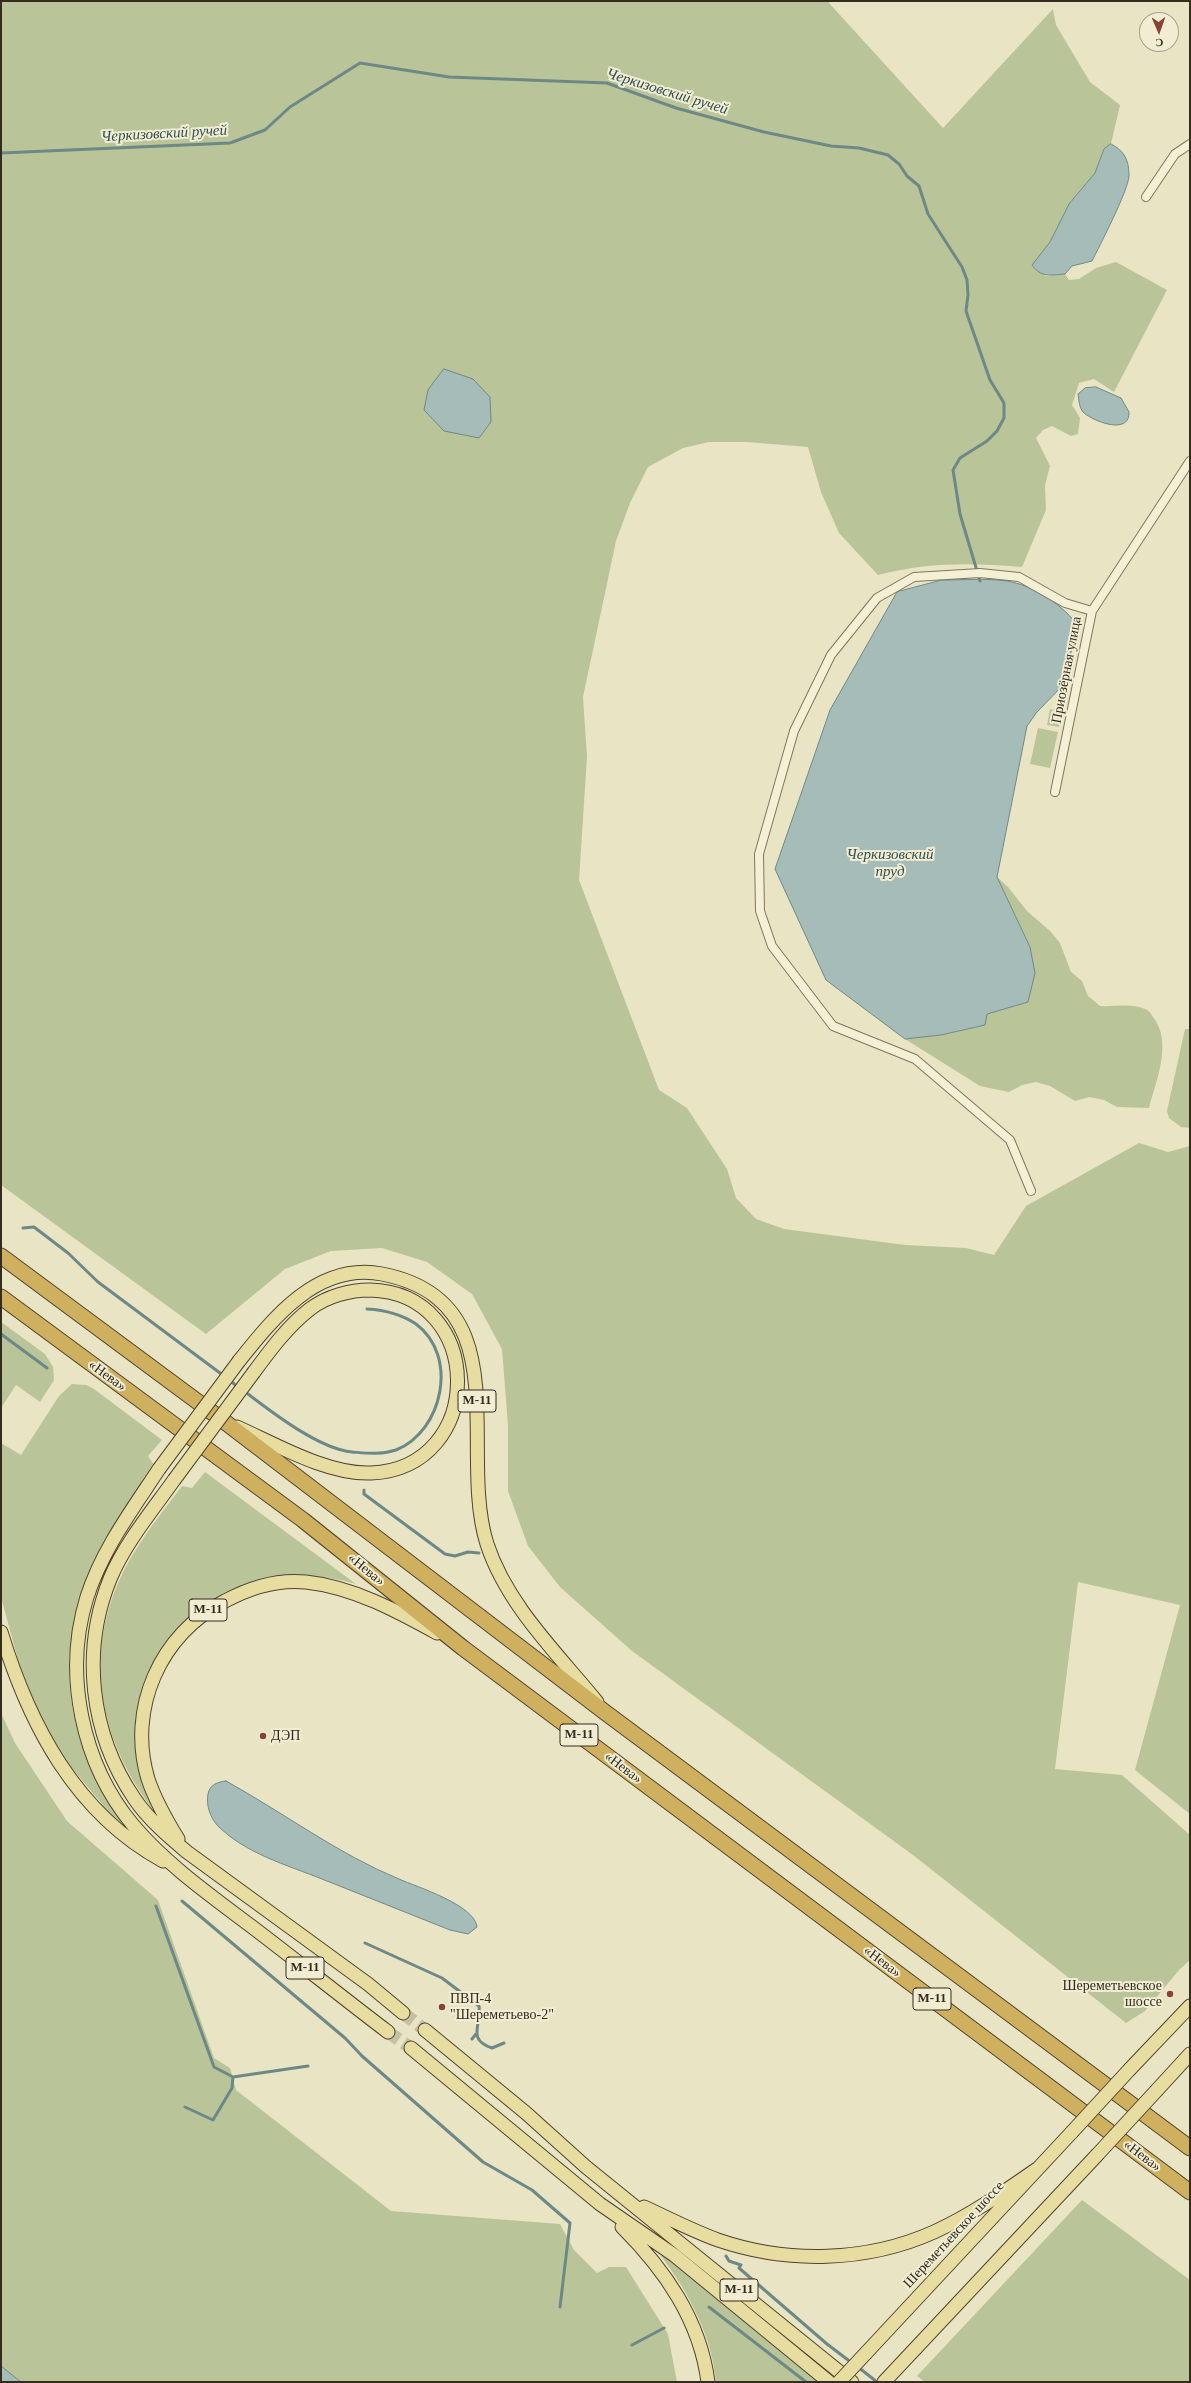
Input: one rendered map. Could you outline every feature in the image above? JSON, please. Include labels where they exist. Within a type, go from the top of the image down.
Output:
[{"type":"highway","name":"М-11","points":[[1,1256],[225,1422],[606,1713],[1190,2148]]},
{"type":"highway","name":"«Нева»","points":[[1,1297],[303,1520],[463,1648],[1190,2192]]},
{"type":"main road","name":"М-11","points":[[388,2032],[180,1870],[134,1826],[106,1785],[88,1741],[80,1710],[76,1671],[80,1622],[97,1571],[107,1548],[160,1469],[239,1361],[282,1310],[300,1295],[339,1276],[378,1274],[401,1278],[419,1286],[440,1301],[456,1319],[464,1334],[475,1367],[479,1502],[487,1543],[507,1589],[521,1609],[606,1713]]},
{"type":"main road","name":"М-11","points":[[225,1422],[336,1468],[370,1473],[389,1471],[405,1465],[432,1446],[443,1434],[451,1420],[458,1388],[455,1358],[442,1328],[428,1313],[415,1303],[380,1291],[362,1290],[344,1293],[312,1308],[280,1338],[174,1480],[122,1555],[111,1578],[97,1626],[93,1671],[96,1707],[105,1738],[122,1777],[134,1799],[162,1830],[187,1852],[368,1984],[403,2013]]},
{"type":"main road","name":"М-11","points":[[187,1852],[170,1826],[148,1780],[143,1753],[142,1725],[145,1699],[156,1670],[174,1643],[194,1622],[209,1610],[238,1594],[268,1584],[305,1582],[339,1588],[400,1612],[463,1648]]},
{"type":"main road","name":"М-11","points":[[1,1632],[14,1674],[28,1708],[64,1770],[87,1801],[116,1830],[141,1849],[180,1870]]},
{"type":"main road","name":"Шереметьевское шоссе","points":[[840,2382],[1190,2006]]},
{"type":"main road","name":"М-11","points":[[425,2030],[626,2199],[852,2382]]},
{"type":"main road","name":"М-11","points":[[411,2048],[600,2204],[674,2255],[829,2382]]},
{"type":"main road","points":[[888,2378],[1190,2054]]},
{"type":"main road","name":"М-11","points":[[626,2199],[718,2240],[757,2250],[789,2255],[851,2255],[876,2250],[933,2232],[992,2200],[1037,2169]]},
{"type":"main road","name":"М-11","points":[[600,2204],[645,2250],[683,2304],[694,2327],[708,2382]]},
{"type":"street","points":[[1146,197],[1175,154],[1190,144]]},
{"type":"street","name":"Приозёрная улица","points":[[1055,792],[1092,611],[1190,461]]},
{"type":"street","points":[[1031,1191],[1010,1140],[915,1059],[834,1026],[772,946],[760,911],[759,854],[794,731],[831,655],[877,598],[914,577],[980,573],[1019,577],[1065,603],[1092,611]]},
{"type":"green space","points":[[1,1],[830,1],[829,3],[943,128],[1053,9],[1056,25],[1090,82],[1120,105],[1111,144],[1104,149],[1095,173],[1069,204],[1050,242],[1032,266],[1046,276],[1065,274],[1069,280],[1079,279],[1096,268],[1116,262],[1167,290],[1114,392],[1094,379],[1079,383],[1072,405],[1080,418],[1078,434],[1071,436],[1052,426],[1043,430],[1036,438],[1050,466],[1045,485],[1046,510],[1022,567],[967,564],[915,568],[878,575],[839,533],[821,492],[808,447],[747,442],[709,442],[683,448],[648,467],[630,503],[616,541],[583,697],[587,757],[579,880],[659,1090],[687,1108],[727,1169],[736,1198],[756,1219],[784,1229],[905,1245],[966,1248],[994,1255],[1026,1206],[1139,1143],[1168,1152],[1190,1146],[1190,1814],[1135,1770],[1180,1605],[1078,1582],[1055,1769],[1122,1775],[1190,1835],[1190,1960],[1179,1970],[1145,2011],[1126,2023],[913,1855],[632,1651],[560,1587],[528,1546],[508,1491],[508,1425],[502,1349],[472,1294],[427,1262],[382,1248],[331,1251],[285,1269],[206,1334],[1,1185]]},
{"type":"green space","points":[[1050,709],[1062,712],[1059,727],[1047,725]]},
{"type":"green space","points":[[1038,728],[1058,732],[1050,768],[1030,764]]},
{"type":"green space","points":[[997,877],[1008,887],[1027,911],[1050,931],[1060,943],[1071,972],[1082,981],[1088,996],[1100,1006],[1134,1006],[1149,1011],[1159,1027],[1162,1038],[1162,1050],[1159,1074],[1149,1108],[1117,1107],[1104,1100],[1089,1097],[1075,1101],[1050,1086],[1036,1082],[1022,1085],[1009,1092],[980,1086],[905,1039],[941,1035],[984,1025],[986,1014],[1028,1002],[1030,947]]},
{"type":"green space","points":[[1185,1029],[1190,1029],[1190,1128],[1181,1127],[1169,1118],[1167,1111]]},
{"type":"green space","points":[[1,1322],[45,1354],[53,1367],[54,1380],[40,1402],[16,1385],[1,1408]]},
{"type":"green space","points":[[72,1384],[86,1385],[94,1389],[162,1440],[148,1456],[154,1465],[109,1536],[92,1571],[79,1606],[71,1642],[70,1680],[75,1720],[93,1773],[103,1791],[131,1831],[109,1812],[69,1765],[53,1741],[35,1705],[21,1671],[1,1597],[1,1443],[21,1455],[59,1396]]},
{"type":"green space","points":[[205,1472],[356,1584],[329,1578],[303,1576],[277,1577],[253,1582],[229,1591],[207,1603],[187,1620],[168,1640],[151,1667],[144,1682],[140,1697],[159,1817],[125,1766],[105,1711],[101,1682],[101,1653],[105,1623],[120,1578],[144,1537],[182,1486],[192,1488]]},
{"type":"green space","points":[[1,1713],[15,1743],[67,1821],[158,1900],[214,2058],[230,2068],[236,2090],[391,2211],[560,2224],[574,2250],[597,2273],[609,2267],[626,2267],[668,2334],[677,2382],[21,2382],[1,2366]]},
{"type":"green space","points":[[1082,2200],[1190,2280],[1190,2382],[925,2382],[917,2376]]},
{"type":"green space","points":[[663,2255],[819,2382],[716,2382],[710,2348],[698,2316],[681,2285],[661,2256]]},
{"type":"water","points":[[1111,144],[1123,153],[1127,161],[1129,176],[1119,205],[1092,261],[1072,266],[1065,274],[1047,275],[1039,272],[1032,265],[1050,242],[1069,204],[1095,173],[1104,149]]},
{"type":"water","points":[[444,369],[473,379],[490,397],[491,422],[479,438],[444,431],[424,410],[428,390]]},
{"type":"water","points":[[1096,387],[1121,398],[1129,412],[1128,419],[1124,423],[1117,425],[1102,422],[1088,416],[1083,412],[1080,406],[1078,394],[1085,388]]},
{"type":"water","name":"Черкизовский пруд","points":[[974,579],[1007,581],[1026,586],[1054,602],[1076,623],[1066,682],[1037,712],[1027,726],[997,877],[1030,947],[1035,973],[1028,1002],[987,1014],[985,1025],[941,1035],[905,1039],[826,980],[775,869],[830,710],[897,592],[942,580]]},
{"type":"water","points":[[226,1781],[354,1858],[456,1904],[474,1919],[477,1927],[468,1934],[450,1930],[253,1851],[228,1835],[217,1825],[211,1815],[208,1807],[209,1791],[212,1786],[217,1783]]},
{"type":"water","points":[[1,2366],[21,2382],[1,2382]]},
{"type":"waterway","name":"Черкизовский ручей","points":[[1,153],[230,143],[265,130],[290,107],[360,63],[449,77],[607,83],[676,108],[764,132],[831,146],[859,148],[888,155],[899,164],[907,176],[919,186],[928,214],[962,267],[967,280],[968,295],[966,311],[990,380],[1004,403],[1004,418],[997,431],[987,441],[960,458],[953,470],[960,514],[980,581]]},
{"type":"waterway","points":[[23,1228],[34,1227],[68,1253],[98,1282],[224,1376]]},
{"type":"waterway","points":[[244,1391],[295,1428],[310,1437],[339,1449],[363,1453],[385,1453],[396,1450],[412,1440],[425,1427],[434,1410],[440,1392],[441,1373],[438,1355],[429,1338],[416,1324],[393,1313],[367,1309]]},
{"type":"waterway","points":[[1,1334],[47,1368]]},
{"type":"waterway","points":[[228,1379],[238,1387]]},
{"type":"waterway","points":[[364,1490],[364,1494],[445,1554],[455,1556],[468,1552],[479,1553]]},
{"type":"waterway","points":[[182,1901],[345,2038],[362,2056],[483,2162],[532,2190],[570,2223],[560,2307]]},
{"type":"waterway","points":[[156,1906],[214,2067],[233,2077],[308,2066]]},
{"type":"waterway","points":[[365,1943],[442,1978],[479,2006],[477,2031],[479,2040],[492,2048],[504,2043]]},
{"type":"waterway","points":[[472,2039],[476,2034]]},
{"type":"waterway","points":[[185,2107],[213,2120],[232,2088],[233,2077]]},
{"type":"waterway","points":[[726,2256],[729,2261],[741,2265],[739,2268],[827,2344],[852,2363]]},
{"type":"waterway","points":[[709,2307],[806,2382]]},
{"type":"waterway","points":[[632,2345],[664,2328]]},
{"type":"waterway","points":[[858,2367],[877,2382]]},
{"type":"tunnel","points":[[403,2013],[425,2030]]},
{"type":"tunnel","points":[[388,2032],[411,2048]]},
{"type":"place","name":"ДЭП","points":[[263,1736]]},
{"type":"place","name":"Шереметьевское шоссе","points":[[1170,1994]]},
{"type":"place","name":"ПВП-4 \"Шереметьево-2\"","points":[[442,2007]]}]
